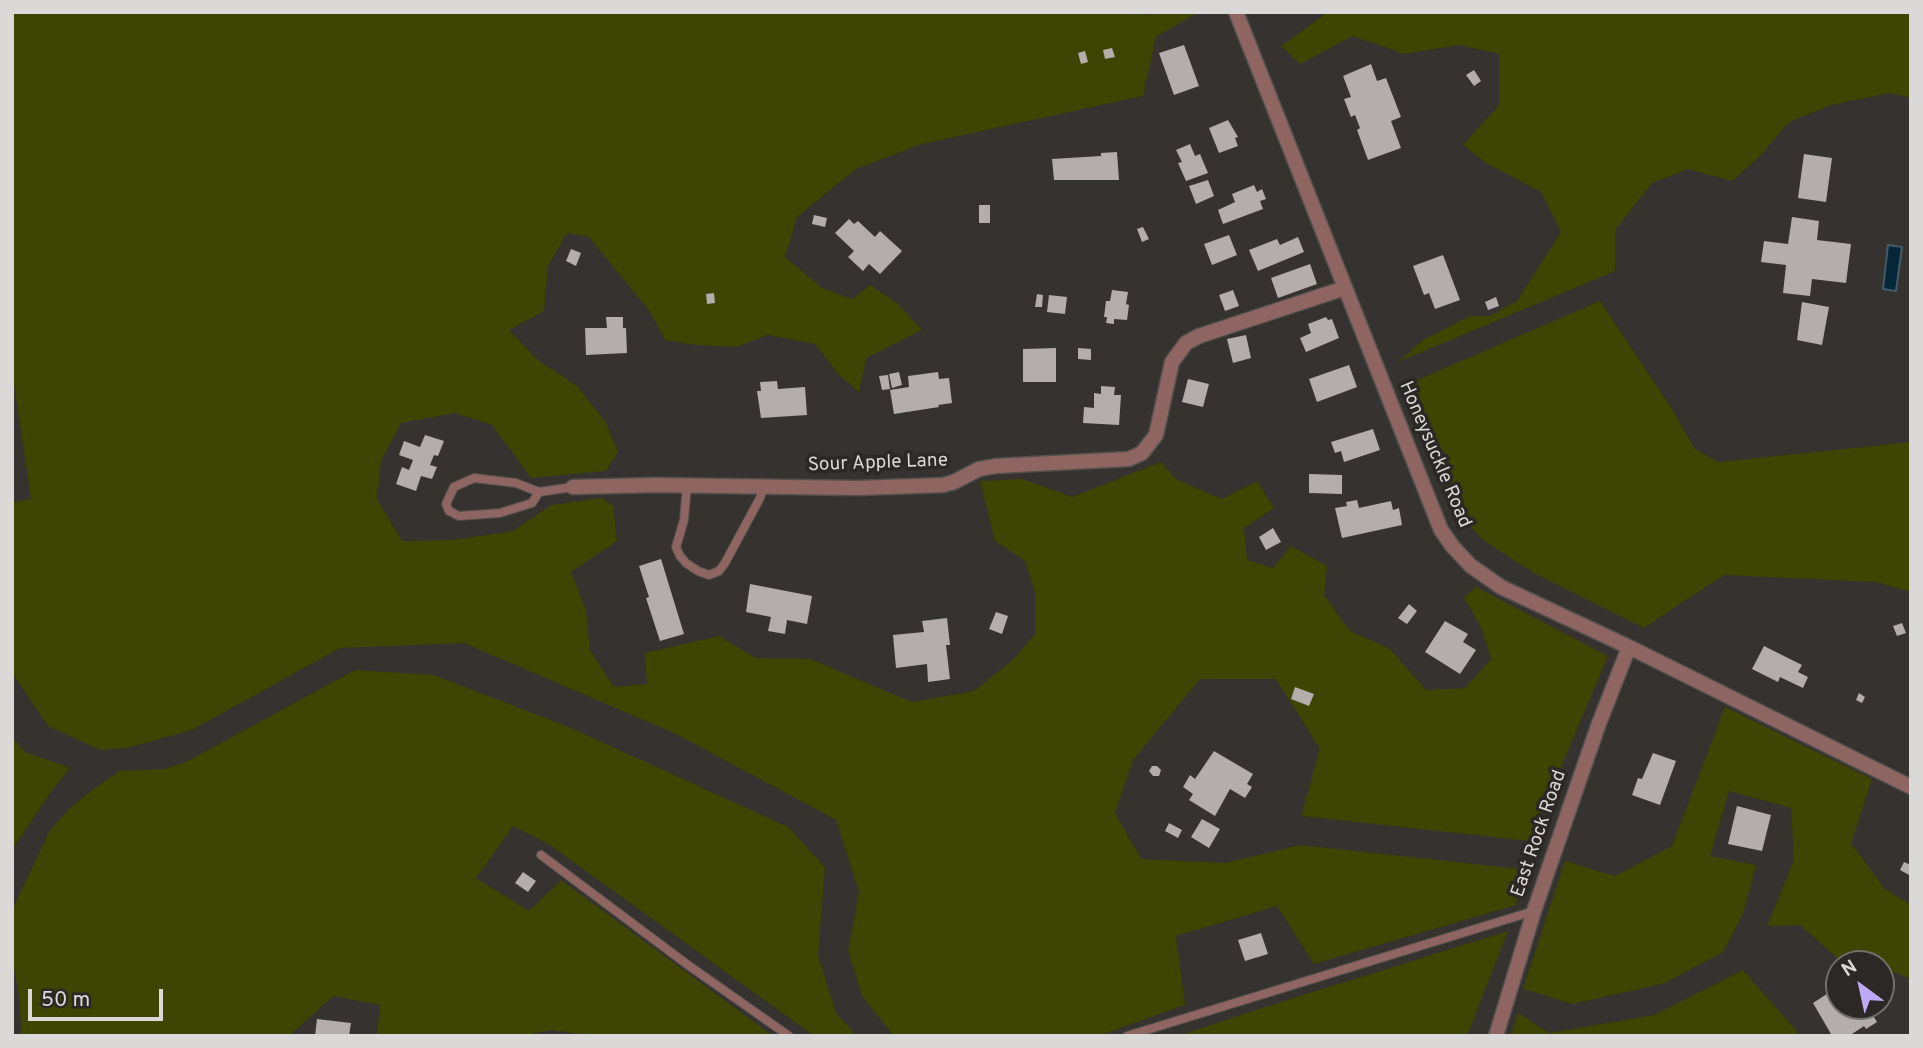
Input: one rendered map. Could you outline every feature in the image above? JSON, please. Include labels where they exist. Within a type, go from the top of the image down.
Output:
[{"type":"street","name":"Honeysuckle Road","points":[[1236,12],[1441,530],[1453,547],[1471,566],[1501,587],[1629,647],[1911,787]]},
{"type":"street","name":"Sour Apple Lane","points":[[573,487],[687,485],[858,488],[943,485],[979,469],[996,466],[1129,459],[1142,453],[1156,435],[1172,362],[1186,343],[1199,336],[1345,288]]},
{"type":"street","name":"East Rock Road","points":[[1496,1036],[1534,911],[1598,726],[1629,647]]},
{"type":"lane","points":[[539,492],[532,503],[500,513],[459,516],[449,511],[446,504],[454,487],[474,478],[516,483],[539,492],[573,487]]},
{"type":"lane","points":[[687,485],[684,520],[676,547],[686,563],[709,575],[719,571],[725,563],[750,519],[764,486]]},
{"type":"lane","points":[[541,855],[688,965],[789,1036]]},
{"type":"lane","points":[[1127,1036],[1534,911]]},
{"type":"green space","points":[[12,12],[1123,12],[1149,15],[1158,12],[1199,12],[1156,37],[1143,96],[922,144],[856,169],[797,217],[785,257],[822,288],[852,299],[870,285],[897,303],[922,330],[866,358],[859,392],[839,375],[815,344],[767,335],[737,347],[665,340],[650,312],[589,237],[567,233],[548,266],[544,311],[509,330],[537,359],[577,386],[605,421],[618,452],[606,471],[531,478],[492,425],[455,413],[401,423],[381,461],[377,499],[402,541],[453,540],[513,531],[551,505],[602,498],[613,506],[617,541],[571,572],[586,611],[590,650],[614,687],[647,684],[645,653],[719,636],[755,658],[810,659],[912,702],[974,691],[1014,659],[1035,634],[1035,592],[1025,561],[995,541],[980,481],[1022,479],[1072,497],[1161,462],[1176,479],[1222,499],[1257,481],[1274,508],[1244,528],[1247,560],[1273,568],[1291,546],[1327,566],[1324,595],[1350,631],[1390,649],[1426,690],[1465,688],[1491,659],[1482,630],[1464,597],[1476,587],[1608,656],[1530,841],[1301,816],[1320,749],[1276,679],[1200,679],[1133,760],[1115,813],[1141,859],[1225,863],[1300,845],[1521,869],[1516,905],[1314,964],[1277,906],[1176,936],[1185,1005],[1098,1036],[894,1036],[862,996],[848,950],[859,892],[836,820],[676,734],[464,643],[340,648],[192,730],[127,748],[100,750],[48,726],[12,673],[12,502],[31,499],[12,370]]},
{"type":"green space","points":[[1328,12],[1911,12],[1911,98],[1890,93],[1831,105],[1789,122],[1759,157],[1732,181],[1688,169],[1652,183],[1615,230],[1615,271],[1398,362],[1423,340],[1470,316],[1490,316],[1517,301],[1561,232],[1541,192],[1488,164],[1463,145],[1499,105],[1499,54],[1459,45],[1404,54],[1353,36],[1300,64],[1281,46]]},
{"type":"green space","points":[[1600,301],[1672,409],[1695,449],[1718,462],[1911,442],[1911,592],[1876,582],[1724,575],[1644,628],[1534,573],[1483,540],[1457,512],[1401,387]]},
{"type":"green space","points":[[355,670],[434,675],[571,728],[788,827],[825,867],[818,955],[836,1013],[857,1036],[814,1036],[550,845],[513,826],[476,878],[529,911],[561,880],[773,1036],[596,1036],[550,1030],[523,1036],[377,1036],[380,1005],[333,996],[289,1036],[21,1036],[20,1001],[12,957],[12,910],[50,830],[70,808],[120,771],[164,769],[184,763]]},
{"type":"green space","points":[[1725,707],[1872,779],[1851,843],[1885,889],[1911,905],[1911,979],[1895,972],[1895,950],[1828,950],[1800,925],[1767,926],[1794,860],[1791,808],[1729,791],[1710,856],[1756,865],[1743,914],[1723,952],[1665,983],[1573,1004],[1523,989],[1565,861],[1615,876],[1672,846]]},
{"type":"green space","points":[[12,737],[25,752],[70,768],[12,850]]},
{"type":"green space","points":[[1508,931],[1467,1036],[1178,1036],[1249,1012]]},
{"type":"green space","points":[[1743,970],[1801,1036],[1511,1036],[1518,1013],[1549,1033],[1654,1015]]},
{"type":"water","points":[[1888,245],[1902,247],[1896,291],[1883,289]]},
{"type":"building","points":[[1184,45],[1199,86],[1174,95],[1159,53]]},
{"type":"building","points":[[1112,48],[1115,57],[1105,59],[1103,50]]},
{"type":"building","points":[[1085,51],[1088,62],[1081,64],[1078,53]]},
{"type":"building","points":[[1371,64],[1377,81],[1386,78],[1401,117],[1391,121],[1401,148],[1368,160],[1357,130],[1360,128],[1355,115],[1351,117],[1344,99],[1351,97],[1343,76]]},
{"type":"building","points":[[1474,70],[1481,81],[1474,86],[1466,75]]},
{"type":"building","points":[[1228,120],[1238,137],[1235,138],[1238,146],[1219,153],[1209,128]]},
{"type":"building","points":[[1190,144],[1195,156],[1200,154],[1208,173],[1186,181],[1176,150]]},
{"type":"building","points":[[1117,152],[1119,180],[1054,180],[1052,159],[1101,156],[1101,153]]},
{"type":"building","points":[[1804,154],[1832,158],[1826,202],[1798,198]]},
{"type":"building","points":[[1208,180],[1214,196],[1196,204],[1189,186]]},
{"type":"building","points":[[1254,185],[1257,192],[1262,189],[1266,199],[1260,201],[1263,209],[1223,224],[1218,210],[1235,202],[1232,194]]},
{"type":"building","points":[[979,205],[990,205],[990,223],[979,223]]},
{"type":"building","points":[[814,215],[827,218],[825,227],[812,224]]},
{"type":"building","points":[[1792,217],[1819,221],[1817,240],[1851,244],[1846,283],[1812,279],[1810,296],[1783,293],[1786,265],[1761,262],[1764,241],[1788,244]]},
{"type":"building","points":[[849,219],[854,224],[858,221],[875,237],[880,231],[902,251],[880,274],[869,264],[863,271],[848,257],[854,251],[835,233]]},
{"type":"building","points":[[1143,227],[1149,239],[1142,242],[1137,229]]},
{"type":"building","points":[[1229,235],[1237,255],[1212,265],[1204,244]]},
{"type":"building","points":[[1298,237],[1304,252],[1258,271],[1249,250],[1277,239],[1280,245]]},
{"type":"building","points":[[571,249],[581,253],[576,266],[566,261]]},
{"type":"building","points":[[1443,255],[1460,300],[1435,309],[1429,293],[1424,295],[1413,266]]},
{"type":"building","points":[[1310,264],[1317,284],[1278,298],[1271,278]]},
{"type":"building","points":[[1112,290],[1128,292],[1126,304],[1129,305],[1127,320],[1114,319],[1114,324],[1106,323],[1107,317],[1104,317],[1106,301],[1110,301]]},
{"type":"building","points":[[1233,290],[1239,306],[1225,311],[1219,295]]},
{"type":"building","points":[[714,293],[715,303],[707,304],[706,294]]},
{"type":"building","points":[[1037,294],[1043,295],[1042,307],[1035,307]]},
{"type":"building","points":[[1049,295],[1067,297],[1065,314],[1047,312]]},
{"type":"building","points":[[1496,297],[1499,306],[1488,310],[1485,302]]},
{"type":"building","points":[[1802,302],[1829,307],[1822,345],[1797,340]]},
{"type":"building","points":[[606,317],[623,317],[627,353],[586,355],[585,328],[607,328]]},
{"type":"building","points":[[1326,317],[1328,320],[1332,319],[1339,338],[1306,352],[1300,338],[1311,333],[1308,324]]},
{"type":"building","points":[[1246,335],[1251,358],[1233,363],[1227,339]]},
{"type":"building","points":[[1056,348],[1056,382],[1023,382],[1023,349]]},
{"type":"building","points":[[1078,348],[1091,349],[1091,360],[1078,359]]},
{"type":"building","points":[[1349,365],[1357,387],[1317,402],[1309,379]]},
{"type":"building","points":[[899,372],[902,385],[892,388],[889,374]]},
{"type":"building","points":[[938,372],[939,379],[949,378],[952,403],[894,414],[890,390],[909,387],[908,376]]},
{"type":"building","points":[[888,375],[890,389],[882,390],[879,376]]},
{"type":"building","points":[[1188,379],[1209,384],[1203,407],[1182,402]]},
{"type":"building","points":[[777,381],[778,389],[805,387],[807,415],[761,418],[757,391],[761,391],[760,382]]},
{"type":"building","points":[[1101,386],[1115,387],[1114,395],[1121,395],[1119,425],[1083,423],[1084,407],[1094,408],[1094,393],[1101,394]]},
{"type":"building","points":[[1373,429],[1380,450],[1344,462],[1341,451],[1335,453],[1331,442]]},
{"type":"building","points":[[425,435],[444,441],[438,456],[434,455],[430,465],[437,467],[432,479],[421,476],[416,491],[396,484],[402,467],[409,470],[413,460],[399,455],[404,441],[420,447]]},
{"type":"building","points":[[1309,474],[1342,475],[1342,494],[1309,493]]},
{"type":"building","points":[[1357,500],[1359,508],[1391,501],[1393,510],[1399,508],[1402,525],[1342,538],[1335,508],[1347,506],[1346,502]]},
{"type":"building","points":[[1273,528],[1281,542],[1266,550],[1259,537]]},
{"type":"building","points":[[661,559],[684,634],[660,641],[639,566]]},
{"type":"building","points":[[750,584],[812,596],[807,624],[787,620],[785,634],[768,631],[771,617],[746,612]]},
{"type":"building","points":[[1409,604],[1417,611],[1407,624],[1398,618]]},
{"type":"building","points":[[996,612],[1008,616],[1002,634],[989,629]]},
{"type":"building","points":[[947,618],[950,645],[946,645],[950,679],[928,682],[927,664],[896,668],[893,635],[924,632],[922,621]]},
{"type":"building","points":[[1445,621],[1468,634],[1463,642],[1476,650],[1460,674],[1425,652]]},
{"type":"building","points":[[1902,623],[1906,633],[1897,636],[1893,626]]},
{"type":"building","points":[[1764,646],[1802,665],[1798,672],[1808,677],[1803,688],[1780,677],[1778,682],[1752,669]]},
{"type":"building","points":[[1295,687],[1314,694],[1309,706],[1291,699]]},
{"type":"building","points":[[1859,693],[1865,697],[1862,703],[1856,700]]},
{"type":"building","points":[[1214,751],[1253,774],[1247,784],[1252,787],[1245,798],[1230,789],[1215,816],[1189,800],[1193,794],[1183,787],[1190,775],[1195,779]]},
{"type":"building","points":[[1653,753],[1676,761],[1660,805],[1632,795],[1638,778],[1642,779]]},
{"type":"building","points":[[1152,766],[1161,770],[1159,776],[1153,776],[1149,771]]},
{"type":"building","points":[[1737,806],[1771,815],[1762,851],[1728,844]]},
{"type":"building","points":[[1202,819],[1220,829],[1209,848],[1191,837]]},
{"type":"building","points":[[1169,823],[1182,830],[1178,838],[1165,831]]},
{"type":"building","points":[[1904,862],[1911,865],[1911,876],[1900,870]]},
{"type":"building","points":[[523,872],[536,881],[528,892],[515,883]]},
{"type":"building","points":[[1261,933],[1268,954],[1245,961],[1238,940]]},
{"type":"building","points":[[1825,995],[1825,1020],[1877,1022],[1866,1029],[1864,1026],[1849,1036],[1831,1034],[1813,1003]]},
{"type":"building","points":[[317,1019],[351,1023],[349,1036],[315,1036]]}]
